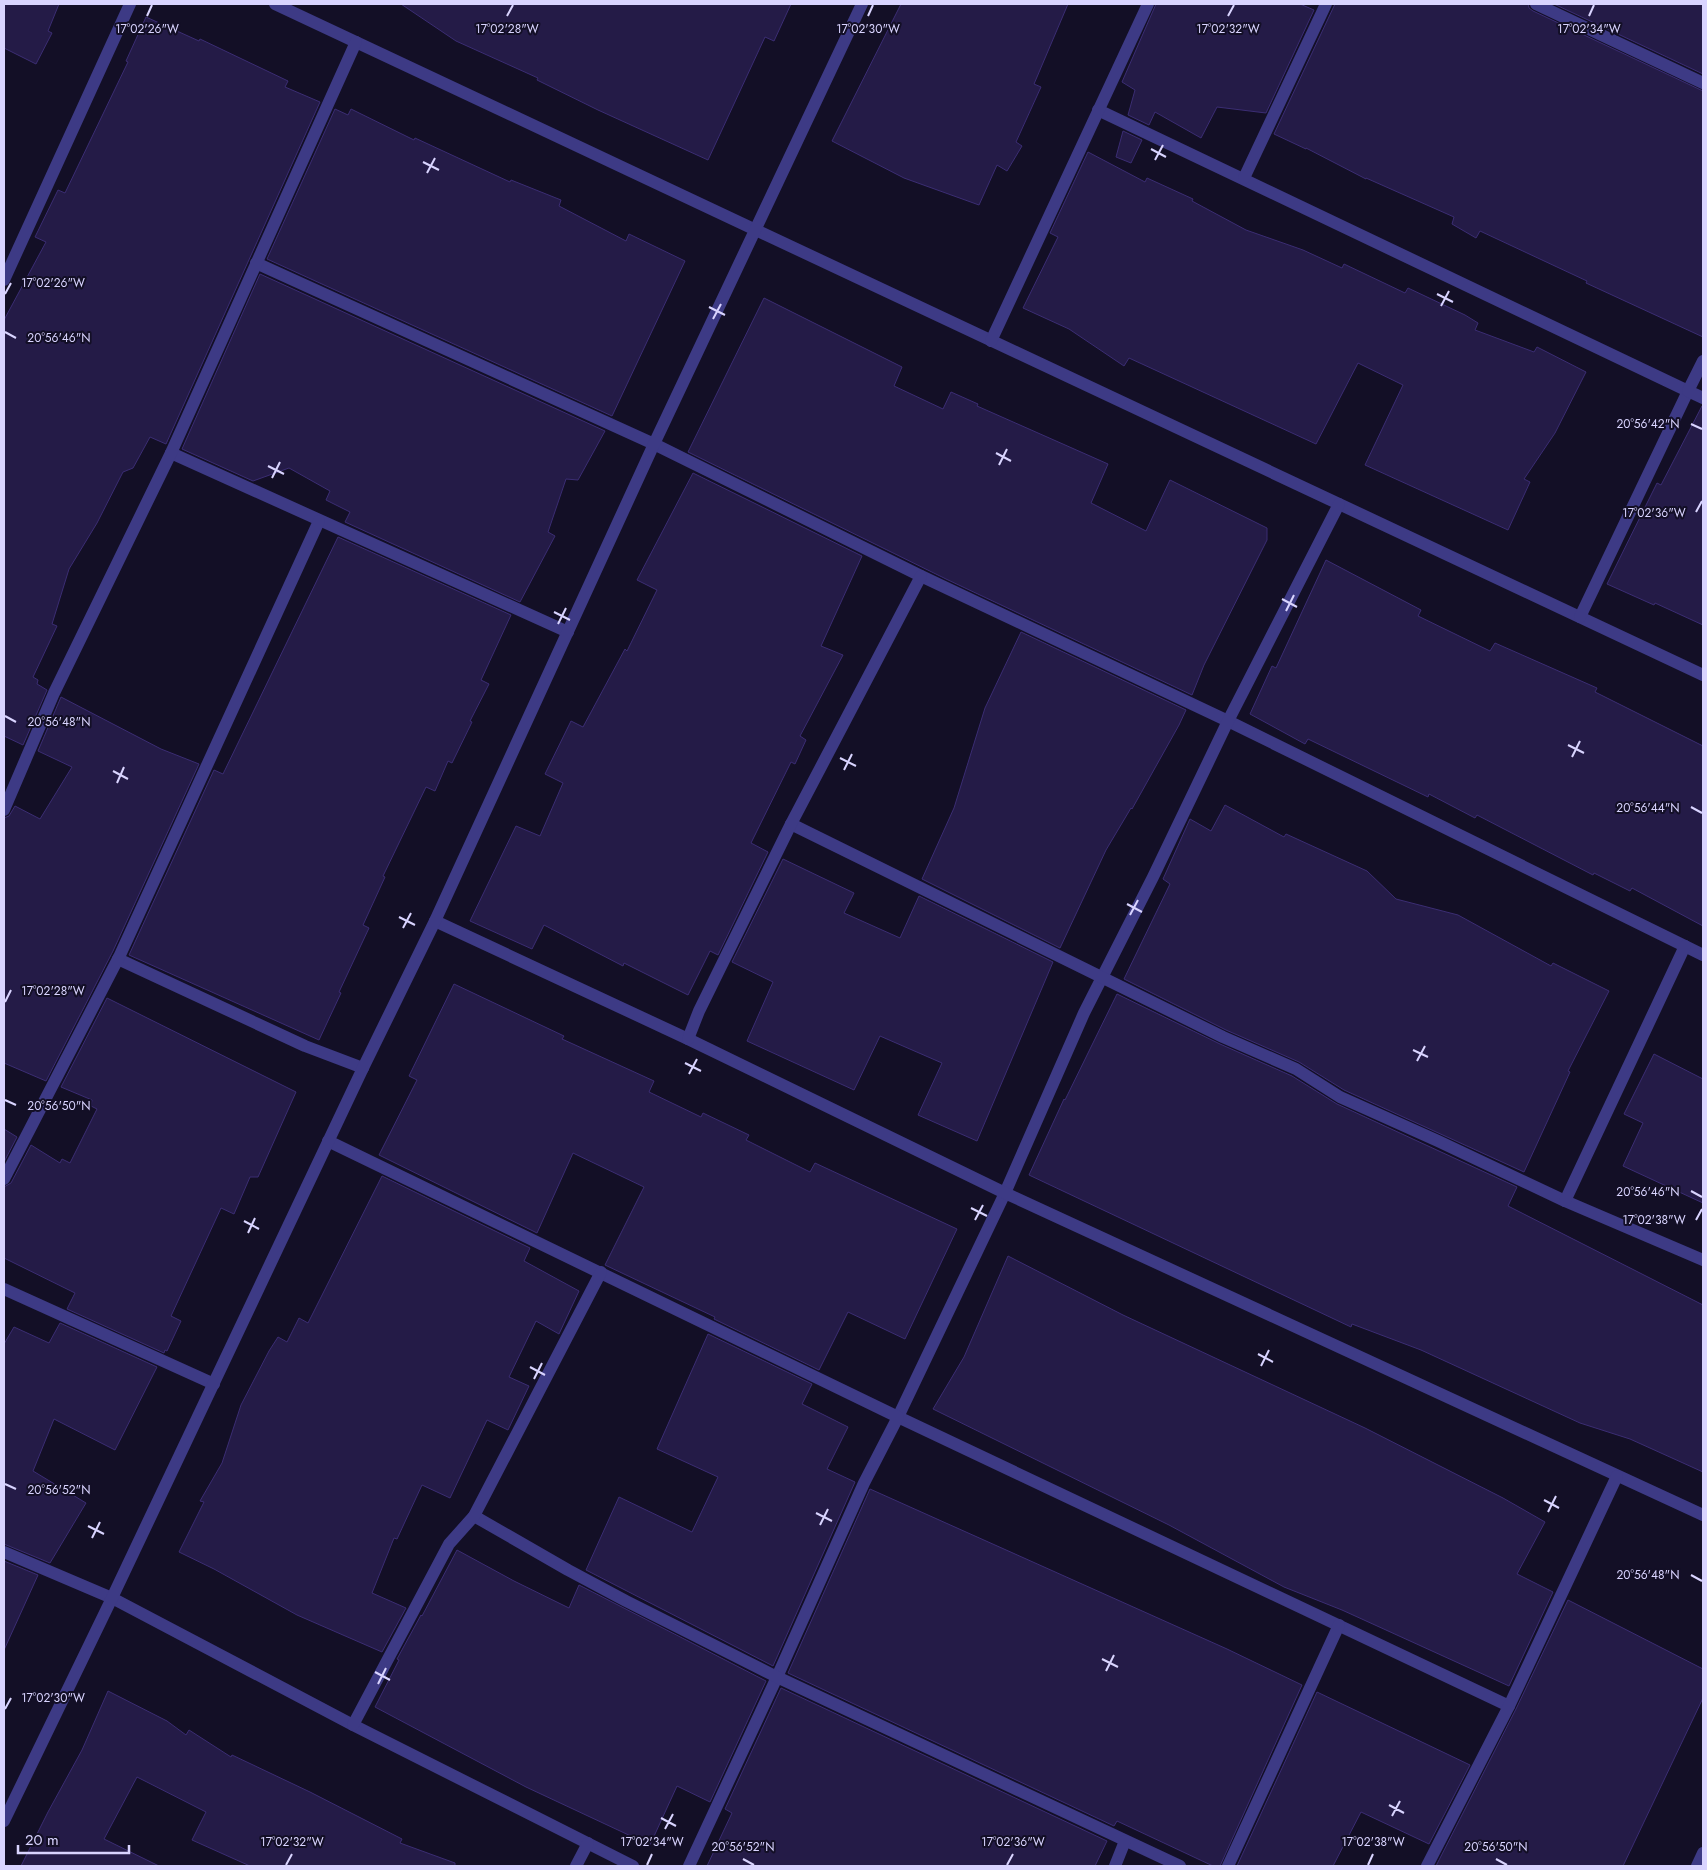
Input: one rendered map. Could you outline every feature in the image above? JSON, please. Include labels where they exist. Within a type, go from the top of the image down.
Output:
[{"type":"street","points":[[4,280],[130,4]]},
{"type":"street","points":[[275,4],[1703,675]]},
{"type":"street","points":[[4,1821],[435,921],[654,444],[862,4]]},
{"type":"street","points":[[991,340],[1148,4]]},
{"type":"street","points":[[1244,178],[1326,4]]},
{"type":"street","points":[[1536,4],[1703,83]]},
{"type":"street","points":[[4,810],[54,693],[171,453],[356,42]]},
{"type":"street","points":[[1098,110],[1703,398]]},
{"type":"street","points":[[256,263],[654,444],[920,576],[1228,721],[1703,955]]},
{"type":"street","points":[[1580,617],[1703,360]]},
{"type":"street","points":[[171,453],[568,632]]},
{"type":"street","points":[[689,1866],[860,1492],[1005,1193],[1051,1086],[1101,978],[1153,877],[1228,721],[1339,504]]},
{"type":"street","points":[[4,1179],[118,959],[319,521]]},
{"type":"street","points":[[688,1039],[791,824],[920,576]]},
{"type":"street","points":[[791,824],[1222,1037],[1296,1069],[1340,1097],[1438,1140],[1565,1201],[1703,1260]]},
{"type":"street","points":[[435,921],[688,1039],[1005,1193],[1703,1515]]},
{"type":"street","points":[[1565,1201],[1685,946]]},
{"type":"street","points":[[118,959],[305,1046],[363,1068]]},
{"type":"street","points":[[328,1141],[898,1417],[1509,1706]]},
{"type":"street","points":[[353,1725],[449,1544],[474,1516],[600,1272]]},
{"type":"street","points":[[4,1289],[214,1384]]},
{"type":"street","points":[[1427,1866],[1509,1706],[1617,1476]]},
{"type":"street","points":[[474,1516],[626,1601],[777,1677],[1180,1866]]},
{"type":"street","points":[[4,1552],[112,1598],[353,1725],[633,1866]]},
{"type":"street","points":[[1228,1866],[1339,1625]]},
{"type":"street","points":[[1115,1866],[1126,1841]]},
{"type":"street","points":[[576,1866],[588,1843]]},
{"type":"street","points":[[1697,1866],[1703,1853]]},
{"type":"building","points":[[4,4],[59,4],[48,31],[52,33],[36,64],[4,48]]},
{"type":"building","points":[[401,4],[791,4],[774,41],[765,37],[708,160],[598,110],[537,80],[538,78],[456,41]]},
{"type":"building","points":[[901,4],[1068,4],[1034,84],[1041,87],[1016,142],[1022,146],[1007,171],[997,165],[979,205],[904,178],[832,141]]},
{"type":"building","points":[[1156,4],[1300,4],[1314,10],[1266,113],[1217,107],[1201,138],[1155,112],[1149,125],[1128,115],[1135,90],[1122,82]]},
{"type":"building","points":[[1335,4],[1528,4],[1529,8],[1533,11],[1703,91],[1703,337],[1480,231],[1476,238],[1452,224],[1454,217],[1366,179],[1274,134]]},
{"type":"building","points":[[1554,4],[1703,4],[1703,74]]},
{"type":"building","points":[[146,17],[199,41],[200,39],[288,81],[285,87],[320,102],[166,444],[150,437],[133,468],[123,472],[97,523],[69,569],[52,624],[57,626],[33,677],[38,680],[37,684],[47,690],[23,745],[4,736],[4,320],[46,242],[35,237],[58,190],[65,193],[128,62],[126,61]]},
{"type":"building","points":[[335,109],[348,115],[351,109],[414,140],[415,138],[510,182],[511,180],[561,200],[559,206],[626,241],[629,234],[685,261],[612,416],[267,259]]},
{"type":"building","points":[[1123,131],[1142,140],[1131,163],[1116,157]]},
{"type":"building","points":[[1088,152],[1145,182],[1147,178],[1193,199],[1192,201],[1246,230],[1303,250],[1342,268],[1344,264],[1405,293],[1408,288],[1478,323],[1475,330],[1534,352],[1537,347],[1586,372],[1555,433],[1524,479],[1530,482],[1508,530],[1365,465],[1403,385],[1358,363],[1316,444],[1129,358],[1124,366],[1069,329],[1023,308],[1058,237],[1050,233]]},
{"type":"building","points":[[260,274],[605,431],[578,480],[566,479],[548,532],[555,536],[520,602],[345,522],[350,512],[326,500],[330,491],[289,468],[253,481],[182,449]]},
{"type":"building","points":[[764,298],[902,367],[894,386],[943,409],[951,392],[978,404],[977,406],[1108,464],[1091,503],[1146,531],[1170,480],[1267,528],[1267,540],[1204,665],[1192,695],[946,579],[688,452]]},
{"type":"building","points":[[1702,406],[1703,625],[1607,584],[1657,483],[1661,485]]},
{"type":"building","points":[[693,473],[862,556],[821,646],[843,655],[800,736],[806,740],[795,764],[791,762],[751,843],[768,852],[718,955],[710,951],[688,995],[624,963],[623,966],[544,925],[532,949],[470,921],[516,826],[540,836],[563,783],[545,774],[571,721],[583,727],[625,649],[627,651],[657,590],[637,580]]},
{"type":"building","points":[[338,537],[511,615],[481,680],[489,684],[470,721],[472,722],[452,763],[448,761],[435,791],[426,787],[383,876],[385,877],[363,925],[369,928],[319,1040],[129,955],[214,770],[223,774]]},
{"type":"building","points":[[1326,560],[1421,610],[1418,616],[1490,651],[1495,643],[1597,688],[1595,692],[1703,746],[1703,926],[1632,888],[1630,891],[1594,873],[1593,875],[1477,815],[1475,818],[1429,794],[1428,797],[1308,739],[1305,744],[1250,714],[1272,666],[1276,668]]},
{"type":"building","points":[[1021,632],[1186,710],[1132,809],[1106,850],[1060,948],[922,879],[954,808],[985,708]]},
{"type":"building","points":[[61,697],[161,749],[199,764],[113,951],[46,1081],[4,1063],[4,818],[9,816],[15,806],[40,819],[72,767],[38,751]]},
{"type":"building","points":[[1225,805],[1284,837],[1286,834],[1367,871],[1396,899],[1458,915],[1551,966],[1553,963],[1609,991],[1568,1071],[1570,1072],[1524,1172],[1344,1090],[1299,1062],[1226,1030],[1124,979],[1170,884],[1163,879],[1190,819],[1211,831]]},
{"type":"building","points":[[783,859],[854,893],[844,913],[900,938],[919,896],[1053,962],[977,1141],[918,1115],[942,1063],[880,1036],[854,1090],[747,1041],[773,982],[732,962]]},
{"type":"building","points":[[454,984],[564,1036],[562,1039],[654,1081],[649,1092],[701,1117],[703,1113],[749,1135],[746,1140],[810,1172],[815,1163],[957,1229],[905,1339],[848,1312],[819,1370],[714,1319],[715,1317],[605,1265],[644,1187],[573,1153],[537,1233],[379,1155],[417,1080],[409,1076]]},
{"type":"building","points":[[1117,994],[1220,1044],[1292,1076],[1337,1104],[1517,1187],[1508,1206],[1703,1305],[1703,1472],[1630,1439],[1580,1423],[1421,1350],[1352,1324],[1351,1327],[1029,1175],[1064,1099]]},
{"type":"building","points":[[107,998],[296,1092],[258,1177],[250,1177],[234,1214],[221,1208],[171,1316],[181,1321],[167,1351],[165,1350],[164,1353],[67,1309],[75,1293],[4,1258],[4,1187],[11,1183],[31,1145],[60,1163],[62,1159],[70,1163],[97,1109],[91,1106],[92,1100],[61,1087]]},
{"type":"building","points":[[1654,1054],[1703,1079],[1703,1203],[1623,1166],[1643,1123],[1624,1114]]},
{"type":"building","points":[[4,1129],[17,1137],[4,1162]]},
{"type":"building","points":[[382,1176],[530,1248],[524,1261],[579,1291],[559,1334],[536,1321],[509,1377],[529,1386],[508,1430],[487,1420],[450,1498],[422,1485],[397,1539],[394,1538],[372,1593],[406,1608],[382,1652],[297,1615],[179,1552],[204,1502],[200,1501],[222,1463],[241,1405],[269,1351],[278,1337],[287,1342],[299,1318],[308,1323]]},
{"type":"building","points":[[1008,1256],[1123,1315],[1365,1428],[1503,1498],[1545,1522],[1517,1574],[1553,1592],[1509,1686],[1342,1610],[1284,1587],[1169,1525],[933,1409],[964,1357]]},
{"type":"building","points":[[60,1323],[157,1367],[115,1450],[54,1419],[33,1471],[86,1503],[50,1563],[4,1544],[4,1344],[14,1327],[49,1343]]},
{"type":"building","points":[[708,1334],[812,1384],[802,1404],[848,1427],[827,1469],[855,1482],[773,1666],[586,1570],[619,1497],[692,1532],[718,1477],[657,1449]]},
{"type":"building","points":[[870,1489],[1227,1649],[1302,1685],[1220,1866],[1213,1866],[1117,1821],[1114,1826],[788,1673]]},
{"type":"building","points":[[457,1550],[569,1608],[579,1585],[766,1681],[710,1802],[677,1786],[650,1845],[526,1787],[375,1707],[399,1660],[397,1659]]},
{"type":"building","points":[[4,1561],[38,1575],[4,1650]]},
{"type":"building","points":[[1568,1600],[1703,1669],[1703,1698],[1623,1866],[1436,1866],[1516,1709]]},
{"type":"building","points":[[781,1688],[1107,1841],[1095,1866],[707,1866],[732,1813],[725,1809]]},
{"type":"building","points":[[108,1691],[167,1721],[186,1735],[189,1730],[231,1757],[232,1755],[310,1792],[402,1839],[400,1843],[455,1863],[455,1866],[250,1866],[192,1840],[206,1812],[137,1777],[104,1839],[159,1866],[21,1866],[82,1750]]},
{"type":"building","points":[[1317,1692],[1470,1765],[1429,1844],[1361,1812],[1333,1866],[1237,1866]]}]
